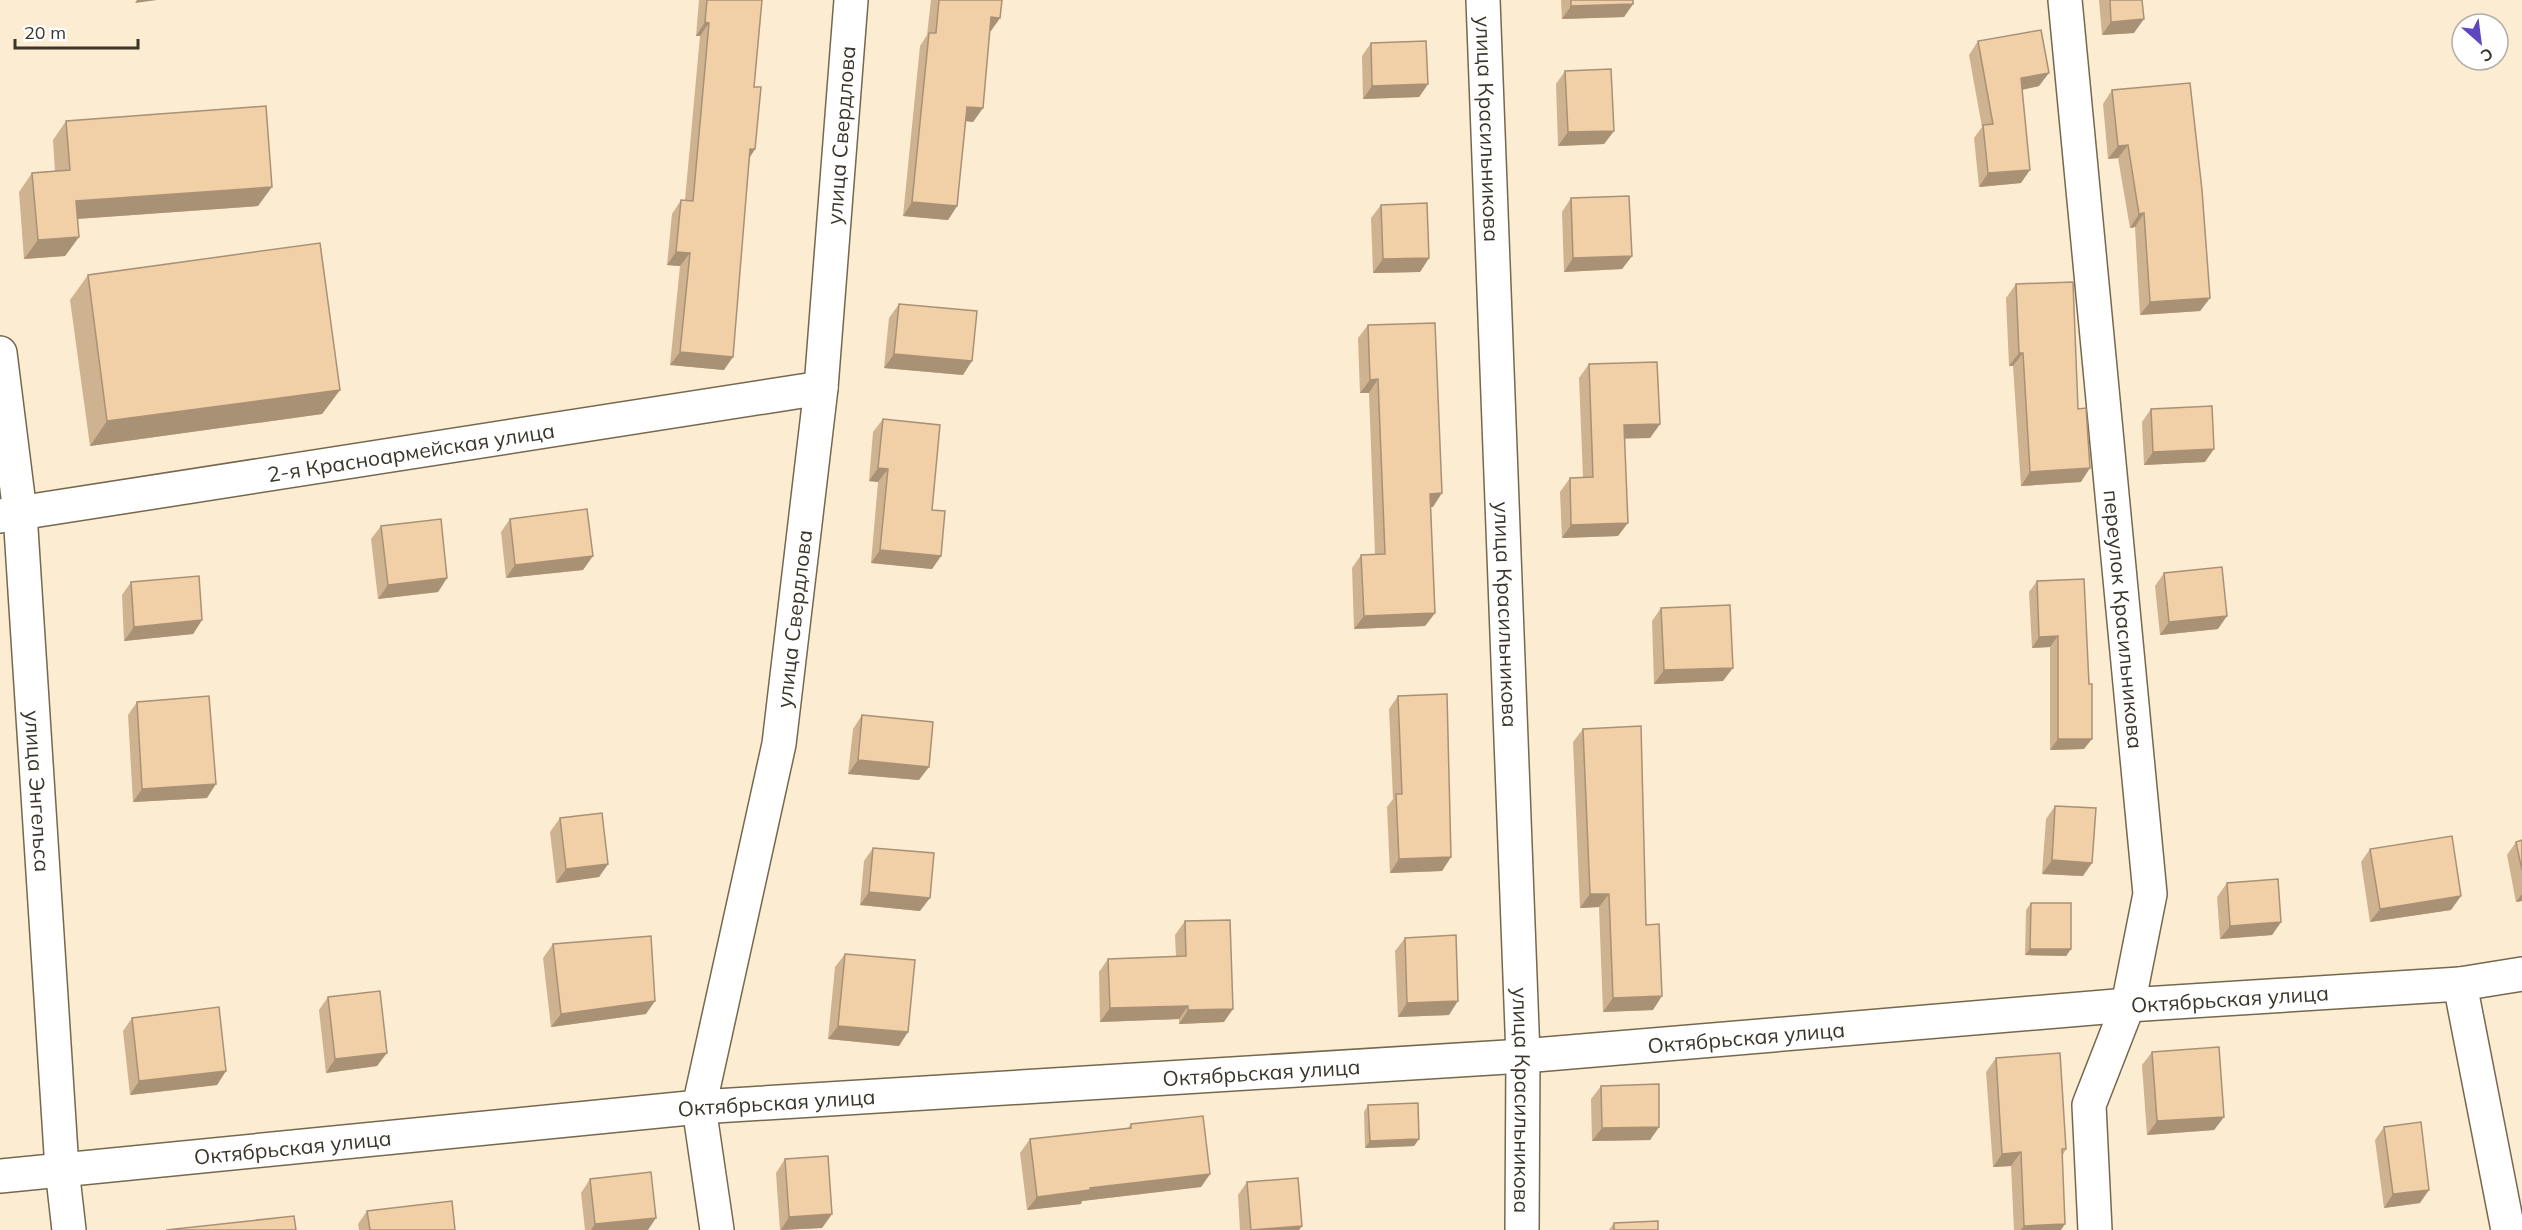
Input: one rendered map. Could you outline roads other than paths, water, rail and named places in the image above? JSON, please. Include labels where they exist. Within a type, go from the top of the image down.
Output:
[{"type":"street","name":"улица Свердлова","points":[[717,1230],[699,1107],[779,744],[821,388],[851,0]]},
{"type":"street","name":"улица Красильникова","points":[[1483,0],[1522,1056],[1522,1230]]},
{"type":"street","name":"переулок Красильникова","points":[[2065,0],[2150,894],[2128,1005],[2089,1105],[2095,1230]]},
{"type":"street","name":"улица Энгельса","points":[[0,353],[10,514],[62,1169],[69,1230]]},
{"type":"street","name":"2-я Красноармейская улица","points":[[10,514],[821,388]]},
{"type":"street","name":"Октябрьская улица","points":[[0,1176],[699,1107],[1522,1056],[2128,1005],[2460,984],[2522,974]]},
{"type":"street","points":[[2460,984],[2508,1230]]}]
